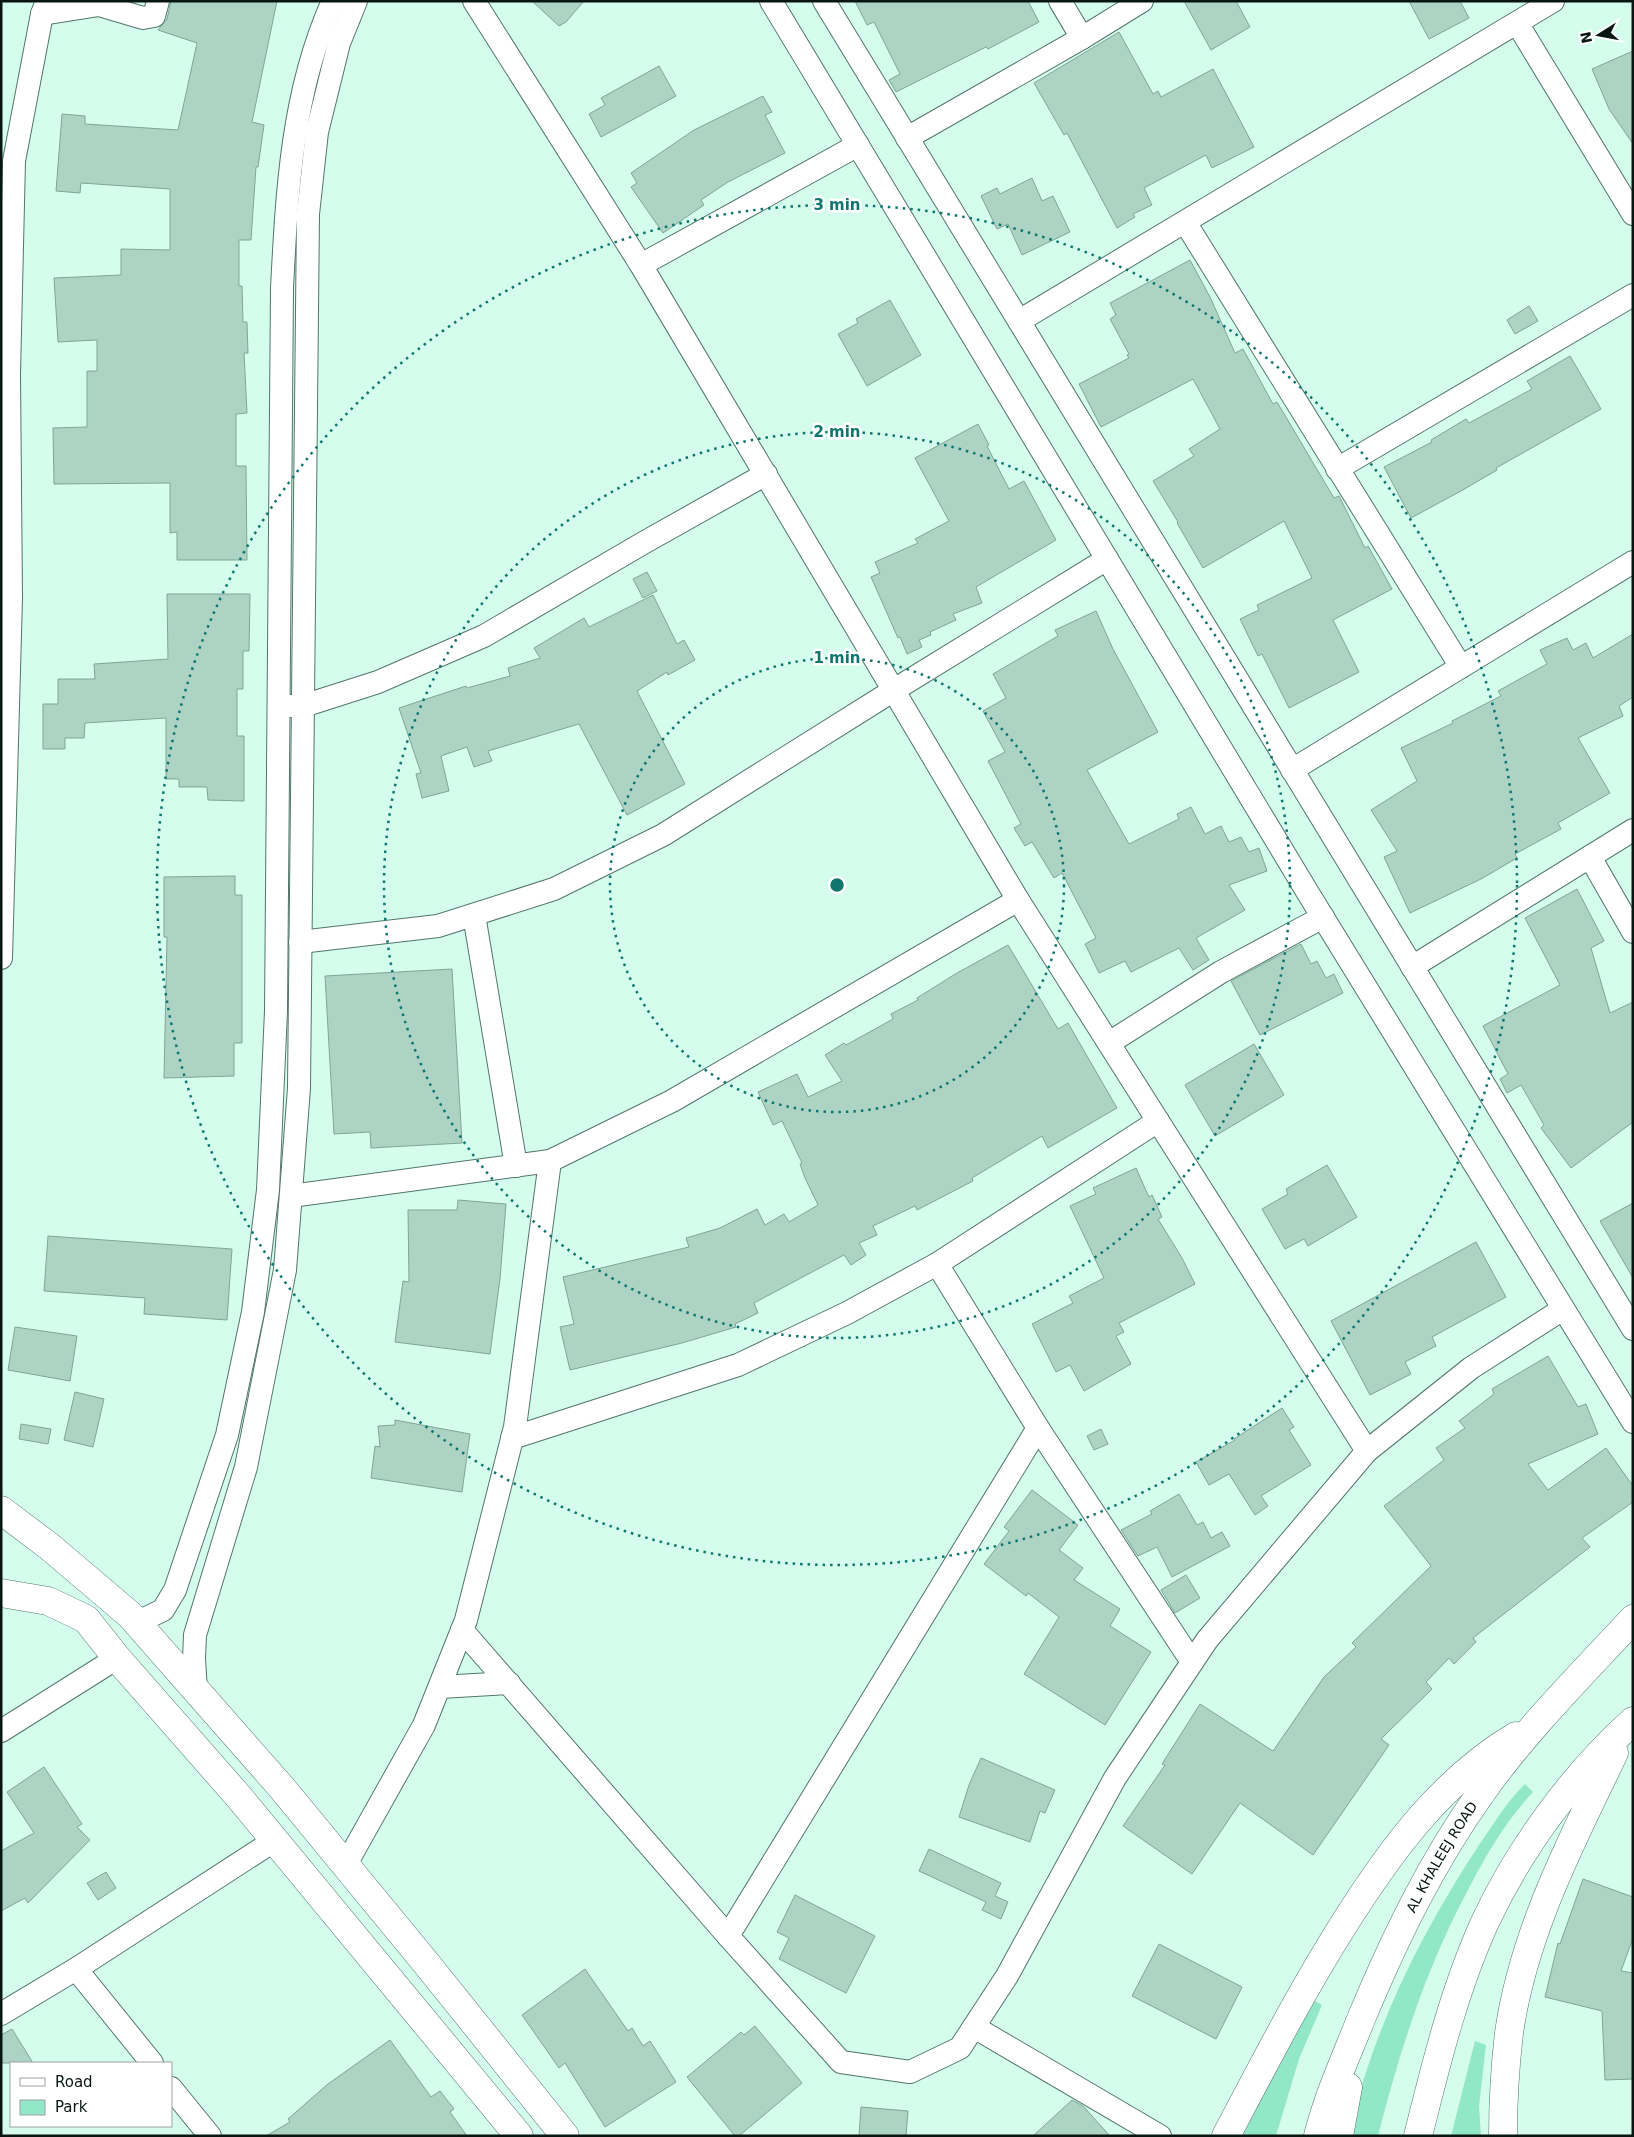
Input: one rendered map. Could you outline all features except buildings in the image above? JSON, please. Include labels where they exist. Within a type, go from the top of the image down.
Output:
[{"type":"main road","points":[[1,1510],[50,1547],[136,1623],[346,1866],[565,2136]]},
{"type":"main road","points":[[1,1592],[48,1601],[86,1619],[117,1658],[275,1840],[519,2136]]},
{"type":"main road","name":"AL KHALEEJ ROAD","points":[[1318,2136],[1336,2079],[1382,1971],[1416,1899],[1446,1845],[1482,1791],[1537,1724],[1633,1619]]},
{"type":"main road","points":[[1226,2136],[1312,1973],[1394,1848],[1417,1820],[1478,1762],[1537,1724]]},
{"type":"main road","points":[[1418,2136],[1456,1999],[1485,1922],[1518,1862],[1559,1801],[1630,1724]]},
{"type":"main road","points":[[1503,2136],[1504,2093],[1510,2032],[1520,1981],[1535,1930],[1568,1850],[1630,1724]]},
{"type":"main road","points":[[1339,2136],[1356,2031]]},
{"type":"main road","points":[[1400,2136],[1402,2130],[1430,2089]]},
{"type":"street","points":[[1,958],[11,598],[9,374],[14,161],[45,8],[100,3],[143,18],[149,18],[154,16],[158,1]]},
{"type":"street","points":[[136,1623],[163,1610],[176,1590],[227,1435],[253,1312],[268,1190],[276,1011],[277,706],[282,288],[287,191],[298,115],[319,31],[332,1]]},
{"type":"street","points":[[196,1691],[195,1636],[246,1467],[285,1270],[299,1088],[308,214],[317,132],[338,43],[356,1]]},
{"type":"street","points":[[474,1],[641,265],[1018,900],[1367,1451]]},
{"type":"street","points":[[771,1],[1323,917],[1633,1422]]},
{"type":"street","points":[[824,1],[1632,1327]]},
{"type":"street","points":[[1060,1],[1082,38]]},
{"type":"street","points":[[907,138],[1082,38],[1142,1]]},
{"type":"street","points":[[1019,321],[1553,1]]},
{"type":"street","points":[[1517,23],[1633,214]]},
{"type":"street","points":[[641,265],[858,146]]},
{"type":"street","points":[[1185,222],[1461,667]]},
{"type":"street","points":[[1338,469],[1633,295]]},
{"type":"street","points":[[277,706],[303,706],[378,682],[484,636],[766,474]]},
{"type":"street","points":[[300,942],[438,926],[554,889],[663,835],[1107,559]]},
{"type":"street","points":[[1292,770],[1633,562]]},
{"type":"street","points":[[1412,967],[1633,830]]},
{"type":"street","points":[[1590,857],[1633,932]]},
{"type":"street","points":[[291,1196],[550,1161],[672,1101],[1018,900]]},
{"type":"street","points":[[474,915],[516,1166]]},
{"type":"street","points":[[1109,1043],[1221,972],[1323,917]]},
{"type":"street","points":[[512,1438],[738,1365],[847,1313],[937,1264],[1158,1121]]},
{"type":"street","points":[[346,1866],[424,1725],[462,1630],[512,1438],[550,1161]]},
{"type":"street","points":[[937,1264],[1038,1428],[1192,1662]]},
{"type":"street","points":[[462,1630],[728,1936],[841,2062],[910,2072],[960,2048],[1006,1976],[1115,1778],[1192,1662],[1207,1640],[1367,1451],[1471,1368],[1563,1309]]},
{"type":"street","points":[[728,1936],[1038,1428]]},
{"type":"street","points":[[1,1731],[117,1658]]},
{"type":"street","points":[[440,1687],[509,1683]]},
{"type":"street","points":[[1,2014],[76,1969],[275,1840]]},
{"type":"street","points":[[76,1969],[151,2062]]},
{"type":"street","points":[[974,2027],[1160,2136]]},
{"type":"street","points":[[172,2089],[209,2136]]},
{"type":"green space","points":[[1525,1784],[1533,1792],[1505,1827],[1489,1851],[1439,1949],[1415,2010],[1395,2072],[1378,2136],[1349,2136],[1370,2059],[1400,1984],[1418,1948],[1479,1845],[1506,1805]]},
{"type":"green space","points":[[1313,2000],[1322,2005],[1299,2059],[1276,2136],[1240,2136]]},
{"type":"green space","points":[[1475,2041],[1486,2045],[1479,2106],[1481,2136],[1451,2136]]}]
